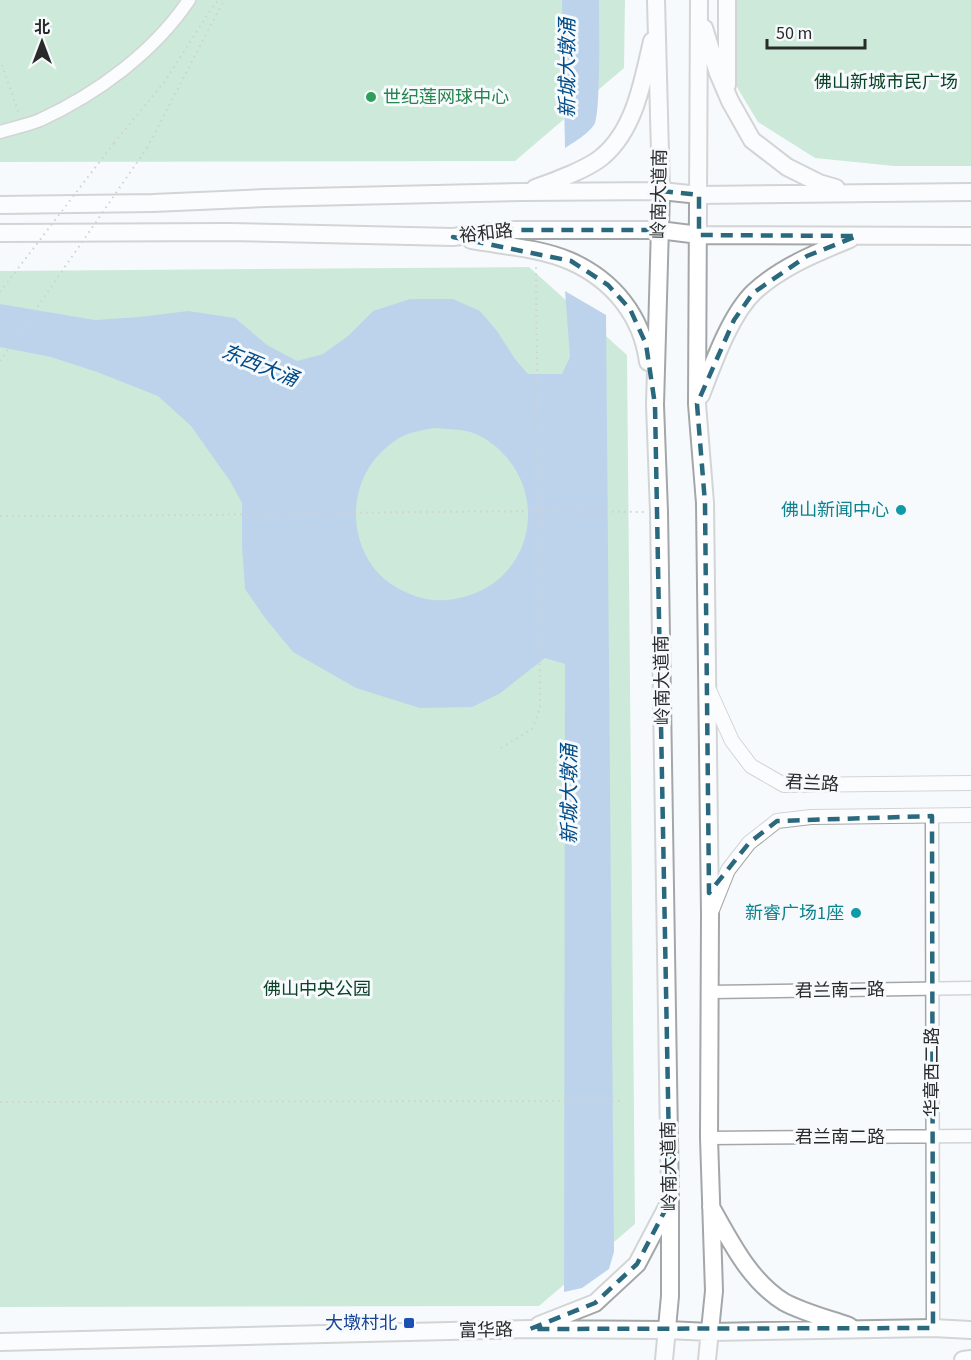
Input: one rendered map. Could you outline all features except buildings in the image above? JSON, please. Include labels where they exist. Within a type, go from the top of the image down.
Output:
[{"type":"main road","points":[[727,0],[728,94]]},
{"type":"main road","points":[[699,7],[718,73],[752,140],[786,167],[819,183],[857,193]]},
{"type":"main road","points":[[699,7],[697,404],[705,503],[710,914],[709,1138],[714,1291],[707,1360]]},
{"type":"main road","points":[[523,192],[559,180],[603,157],[622,134],[645,73],[657,8]]},
{"type":"main road","name":"岭南大道南","points":[[657,8],[661,191],[655,405],[659,512],[670,1201],[670,1296],[664,1360]]},
{"type":"main road","name":"裕和路","points":[[0,205],[153,204],[265,198],[523,192],[661,191],[699,195],[971,192]]},
{"type":"main road","name":"裕和路","points":[[0,233],[228,232],[453,237],[509,230],[659,230],[699,235],[971,236]]},
{"type":"main road","points":[[697,404],[718,351],[734,320],[753,293],[807,256],[857,236]]},
{"type":"main road","points":[[453,237],[536,251],[571,261],[608,285],[630,309],[646,344],[655,405]]},
{"type":"main road","points":[[530,1329],[595,1303],[637,1264],[670,1201]]},
{"type":"main road","points":[[711,1206],[746,1266],[763,1286],[785,1303],[858,1330]]},
{"type":"main road","name":"富华路","points":[[0,1342],[530,1329],[710,1332],[933,1328],[971,1330]]},
{"type":"main road","points":[[963,1360],[971,1359]]},
{"type":"street","points":[[0,132],[39,120],[112,80],[173,23],[189,0]]},
{"type":"street","name":"君兰路","points":[[706,684],[732,741],[751,766],[784,785],[971,783]]},
{"type":"street","name":"君兰路","points":[[710,914],[728,870],[748,843],[777,821],[811,817],[971,815]]},
{"type":"street","name":"华章西二路","points":[[932,816],[933,1328]]},
{"type":"street","name":"君兰南一路","points":[[710,992],[971,988]]},
{"type":"street","name":"君兰南二路","points":[[709,1138],[971,1136]]},
{"type":"path","points":[[0,292],[114,143],[165,81],[215,3],[223,0]]},
{"type":"path","points":[[0,361],[147,148],[223,0]]},
{"type":"path","points":[[2,65],[23,125]]},
{"type":"path","points":[[501,748],[532,729],[540,709],[536,251]]},
{"type":"path","points":[[0,516],[213,516],[376,511],[539,510],[659,512]]},
{"type":"path","points":[[0,1102],[621,1101]]},
{"type":"highlighted area","points":[[661,191],[699,195],[699,235],[857,236],[807,256],[753,293],[734,320],[697,404],[705,503],[709,893],[749,843],[777,821],[932,816],[933,1328],[530,1329],[595,1303],[637,1264],[670,1201],[655,405],[646,344],[630,309],[608,285],[571,261],[453,237],[509,230],[659,230]]},
{"type":"green space","points":[[0,0],[625,0],[624,68],[515,161],[0,162]]},
{"type":"green space","name":"佛山新城市民广场","points":[[731,0],[971,0],[971,166],[894,166],[815,158],[758,122],[732,79]]},
{"type":"green space","name":"佛山中央公园","points":[[529,267],[627,355],[635,1224],[539,1306],[0,1307],[0,271]]},
{"type":"water","name":"新城大墩涌","points":[[562,0],[599,0],[599,86],[596,118],[588,132],[565,148]]},
{"type":"water","points":[[565,291],[606,315],[614,1252],[609,1269],[582,1288],[564,1292],[565,664],[545,658],[499,694],[472,707],[420,708],[356,688],[293,652],[245,589],[242,503],[230,481],[191,426],[158,396],[51,357],[0,347],[0,304],[95,320],[188,311],[235,318],[267,345],[297,361],[323,354],[348,336],[373,311],[410,299],[453,299],[480,311],[528,374],[562,374],[570,357]],"holes":[[[434,428],[461,430],[485,439],[507,458],[519,477],[526,497],[528,518],[525,538],[517,557],[505,573],[488,587],[453,599],[424,599],[404,592],[388,582],[371,564],[362,547],[357,529],[356,511],[359,493],[374,460],[403,436]]]},
{"type":"place","name":"世纪莲网球中心","points":[[371,97]]},
{"type":"place","name":"佛山新闻中心","points":[[901,510]]},
{"type":"place","name":"新睿广场1座","points":[[856,913]]},
{"type":"place","name":"大墩村北","points":[[409,1323]]},
{"type":"water label","name":"东西大涌","points":[[260,365]]}]
